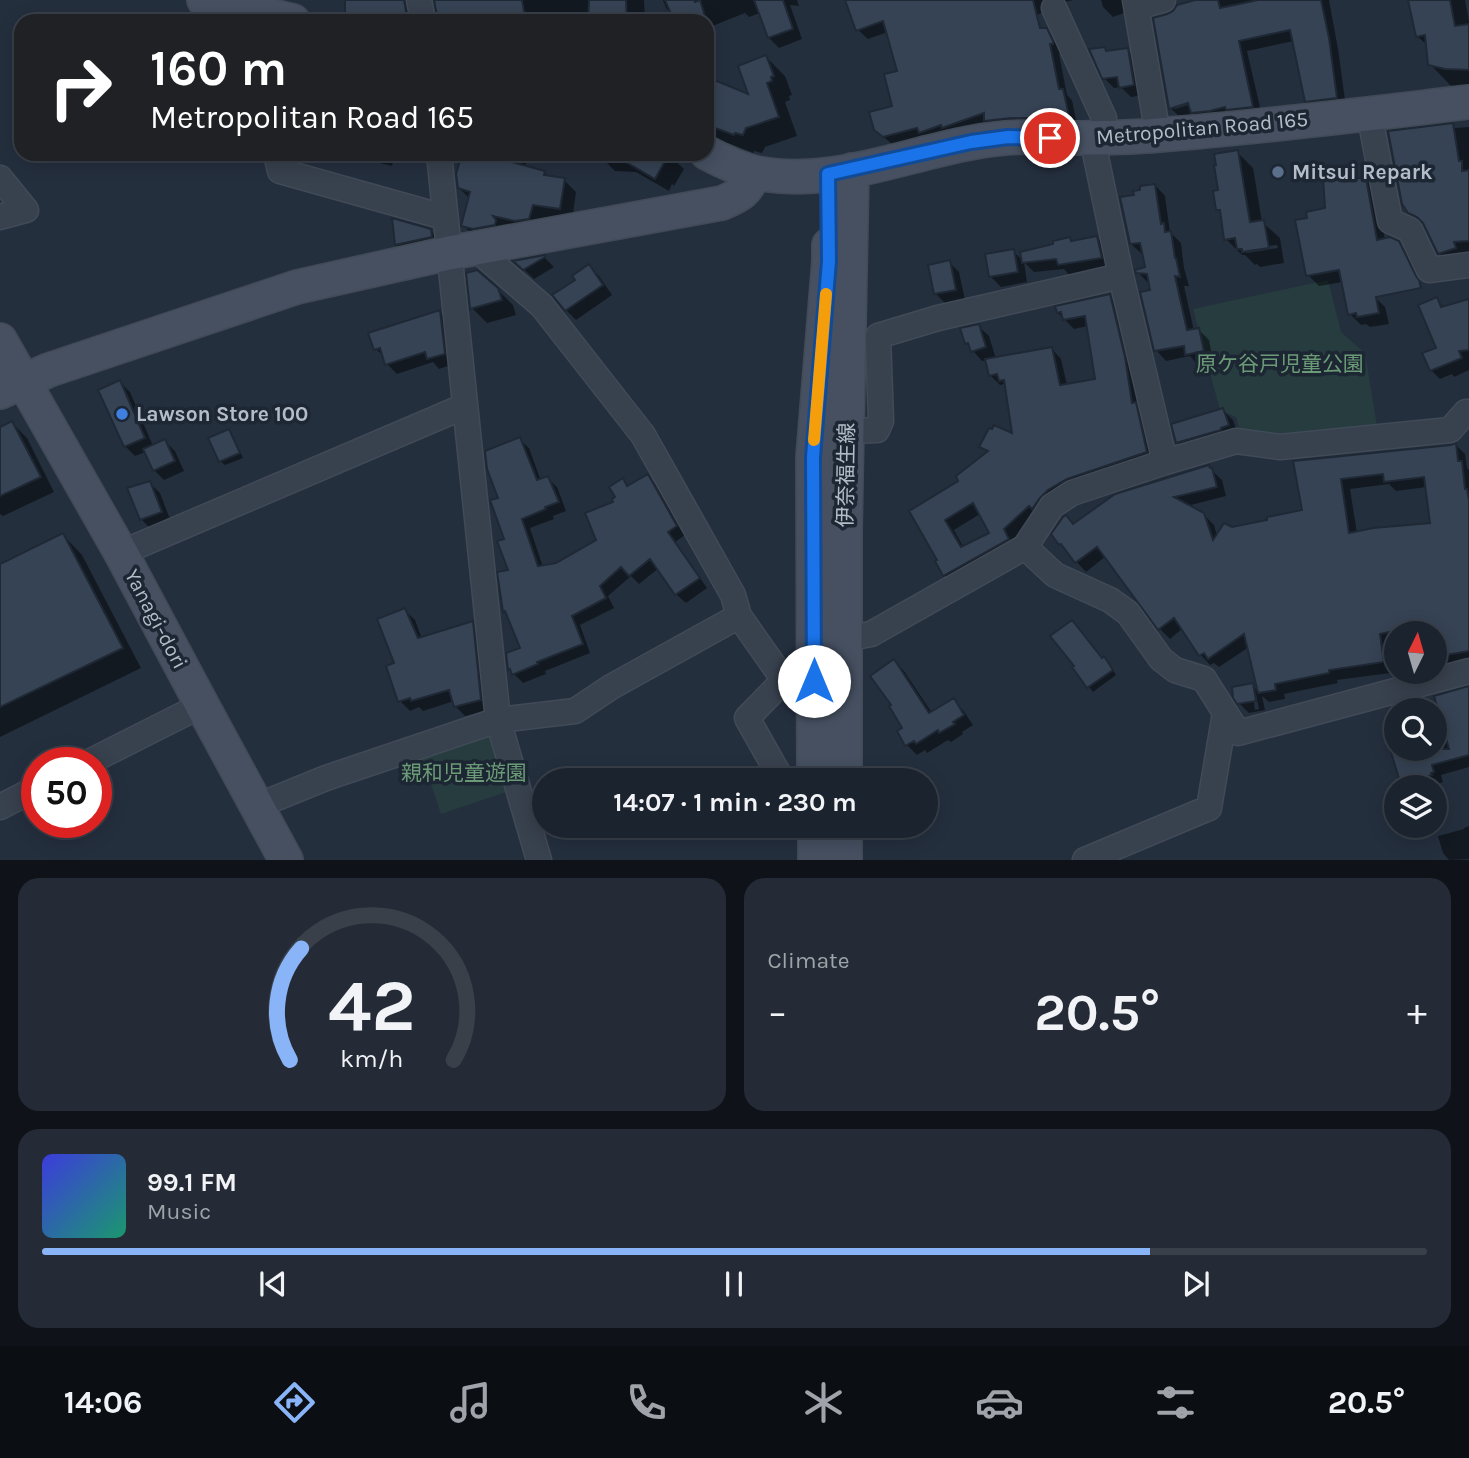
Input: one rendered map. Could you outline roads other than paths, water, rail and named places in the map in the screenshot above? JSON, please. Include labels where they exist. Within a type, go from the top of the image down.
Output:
[{"type":"main road","points":[[204,0],[242,14]]},
{"type":"main road","name":"Metropolitan Road 165","points":[[714,156],[755,173],[793,177],[831,173],[971,142],[1008,137],[1098,138],[1158,135],[1469,102]]},
{"type":"main road","points":[[11,387],[49,370],[297,287],[462,251],[722,202],[740,195],[749,186],[755,173]]},
{"type":"main road","name":"伊奈福生線","points":[[831,173],[847,431],[845,768]]},
{"type":"main road","name":"伊奈福生線","points":[[812,768],[799,680],[829,261],[831,173]]},
{"type":"main road","name":"Yanagi-dori","points":[[0,340],[11,387],[121,553],[286,859]]},
{"type":"main road","points":[[815,838],[816,859]]},
{"type":"main road","points":[[845,838],[845,859]]},
{"type":"street","points":[[1158,135],[1136,3],[1163,0]]},
{"type":"street","points":[[1054,8],[1104,118],[1098,138],[1121,276],[1165,462]]},
{"type":"street","points":[[1369,113],[1390,221],[1410,230],[1429,270],[1469,265]]},
{"type":"street","points":[[278,161],[280,171],[444,217]]},
{"type":"street","points":[[440,161],[444,217],[462,251],[465,406],[498,720],[539,859]]},
{"type":"street","points":[[0,178],[26,210],[0,217]]},
{"type":"street","points":[[462,251],[542,306],[643,436],[733,595],[739,617],[799,680],[747,718],[775,768]]},
{"type":"street","points":[[847,431],[877,430],[881,421],[878,337],[938,318],[1121,276]]},
{"type":"street","points":[[121,553],[465,406]]},
{"type":"street","points":[[845,639],[871,634],[1025,547],[1052,506],[1072,493],[1236,441],[1280,447],[1450,430],[1469,411]]},
{"type":"street","points":[[1025,547],[1055,575],[1110,600],[1128,613],[1161,659],[1175,670],[1204,679],[1238,733],[1469,671]]},
{"type":"street","points":[[257,806],[326,778],[498,720],[575,711],[611,687],[739,617]]},
{"type":"street","points":[[112,750],[202,705]]},
{"type":"street","points":[[1086,859],[1209,808],[1225,713]]},
{"type":"street","points":[[0,807],[21,796]]},
{"type":"place","name":"Mitsui Repark","points":[[1278,172]]},
{"type":"place","name":"Lawson Store 100","points":[[122,414]]},
{"type":"park label","name":"原ケ谷戸児童公園","points":[[1280,364]]},
{"type":"park label","name":"親和児童遊園","points":[[464,773]]}]
